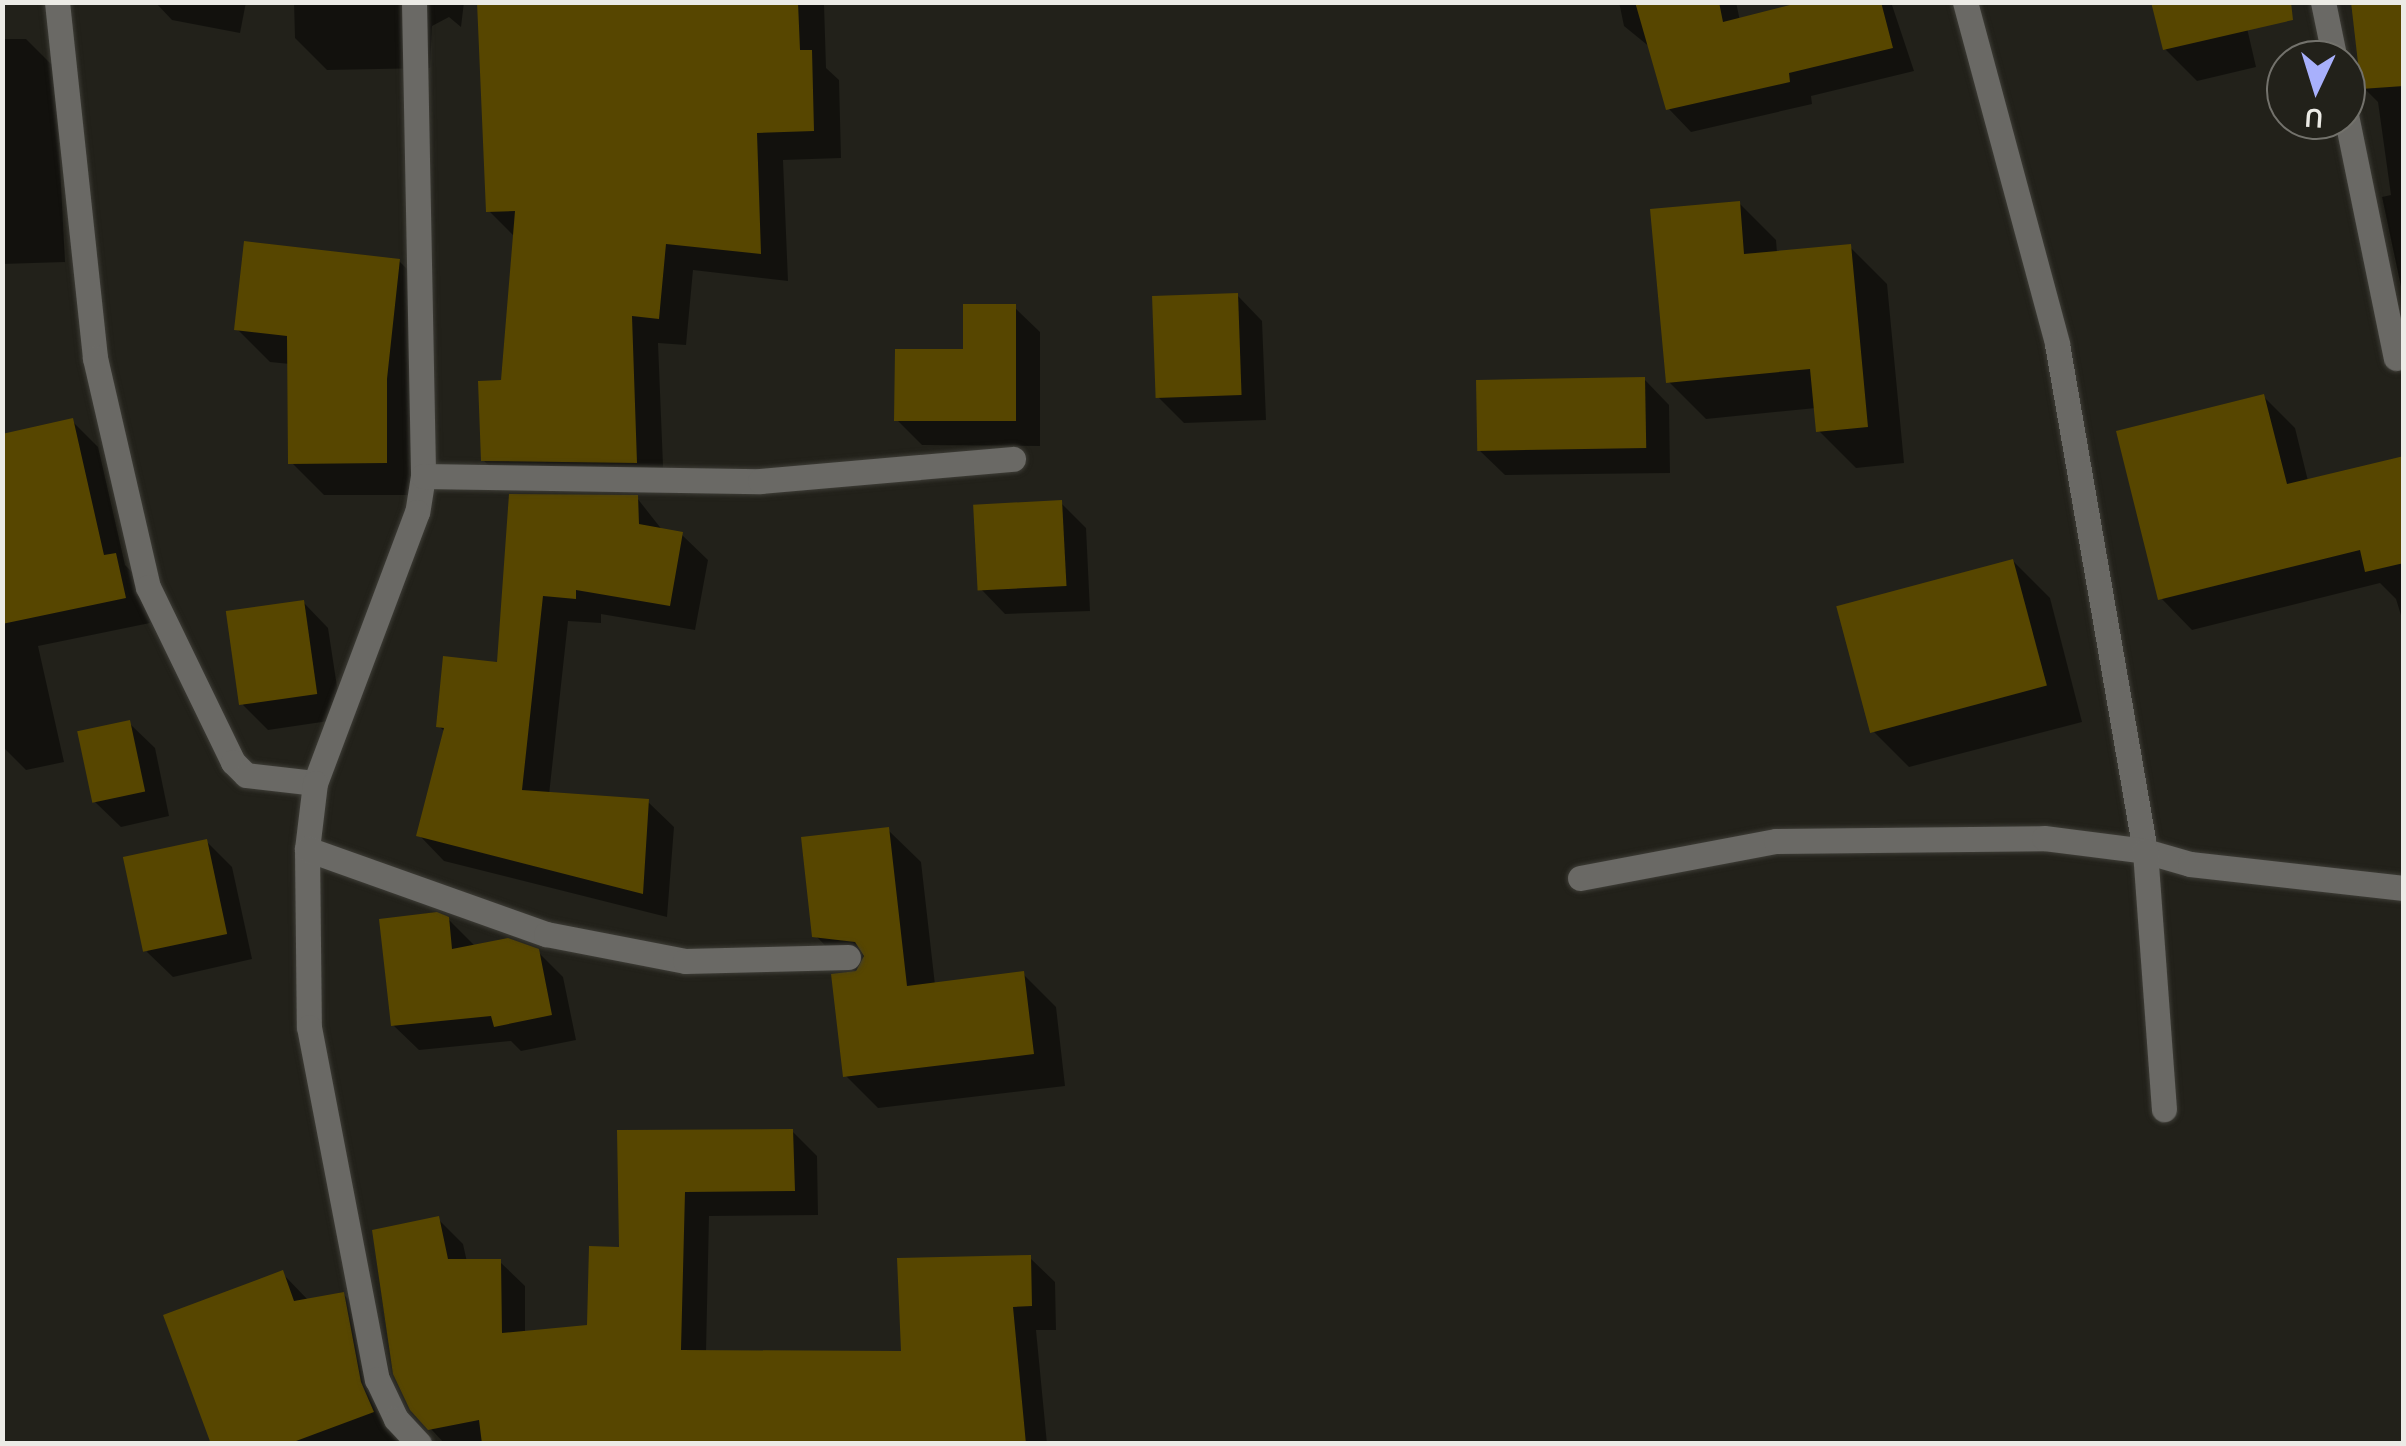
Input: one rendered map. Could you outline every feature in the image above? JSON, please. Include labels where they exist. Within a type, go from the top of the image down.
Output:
[{"type":"street","points":[[56,2],[96,358],[148,587],[233,762],[246,774],[315,783]]},
{"type":"street","points":[[414,2],[423,476],[418,512],[315,783],[308,849],[309,1027],[377,1379],[396,1419],[420,1444]]},
{"type":"street","points":[[1965,2],[2057,344],[2146,851],[2164,1109]]},
{"type":"street","points":[[2324,2],[2331,40]]},
{"type":"street","points":[[2351,140],[2396,358]]},
{"type":"street","points":[[423,476],[760,481],[1013,460]]},
{"type":"street","points":[[1580,878],[1776,842],[2044,838],[2146,851],[2190,864],[2404,888]]},
{"type":"street","points":[[308,849],[546,934],[685,960],[848,957]]},
{"type":"building","points":[[477,2],[798,2],[800,50],[812,50],[814,131],[757,133],[761,254],[666,244],[659,319],[632,316],[637,463],[481,461],[478,381],[501,380],[515,211],[486,212]]},
{"type":"building","points":[[1635,2],[1719,2],[1723,22],[1802,2],[1881,2],[1893,48],[1789,73],[1790,82],[1666,110]]},
{"type":"building","points":[[2151,2],[2291,2],[2293,20],[2163,50]]},
{"type":"building","points":[[2351,2],[2404,2],[2404,86],[2366,89],[2366,40],[2355,40]]},
{"type":"building","points":[[1740,201],[1744,254],[1851,244],[1868,427],[1816,432],[1810,369],[1666,383],[1650,209]]},
{"type":"building","points":[[244,241],[400,259],[387,379],[387,463],[288,464],[287,336],[234,330]]},
{"type":"building","points":[[1238,293],[1242,395],[1156,398],[1152,296]]},
{"type":"building","points":[[963,304],[1016,304],[1016,421],[894,421],[895,349],[963,349]]},
{"type":"building","points":[[1645,377],[1646,448],[1477,451],[1476,380]]},
{"type":"building","points":[[2264,394],[2287,484],[2404,456],[2404,563],[2365,572],[2360,550],[2158,600],[2116,431]]},
{"type":"building","points":[[73,418],[104,555],[116,553],[126,598],[2,624],[2,434]]},
{"type":"building","points":[[509,494],[638,495],[639,524],[683,532],[670,606],[576,590],[576,599],[543,596],[522,790],[649,799],[643,894],[416,836],[444,728],[436,727],[443,656],[497,662]]},
{"type":"building","points":[[1062,500],[1067,586],[978,591],[973,505]]},
{"type":"building","points":[[2013,559],[2047,686],[1870,733],[1836,606]]},
{"type":"building","points":[[304,600],[317,694],[239,705],[226,611]]},
{"type":"building","points":[[130,720],[145,791],[92,803],[77,731]]},
{"type":"building","points":[[889,827],[907,986],[1024,971],[1034,1054],[843,1077],[831,974],[856,971],[864,956],[855,942],[812,937],[801,837]]},
{"type":"building","points":[[207,839],[227,934],[143,952],[123,857]]},
{"type":"building","points":[[437,912],[449,917],[452,949],[508,938],[539,949],[552,1015],[494,1027],[491,1016],[391,1026],[379,919]]},
{"type":"building","points":[[793,1129],[795,1191],[685,1192],[681,1350],[901,1351],[897,1258],[1031,1255],[1032,1306],[1013,1307],[1026,1444],[482,1444],[479,1420],[428,1430],[410,1410],[393,1374],[372,1230],[439,1216],[448,1259],[501,1259],[502,1333],[587,1325],[589,1246],[619,1247],[617,1130]]},
{"type":"building","points":[[283,1270],[294,1301],[344,1292],[361,1382],[374,1412],[288,1444],[211,1444],[163,1315]]}]
